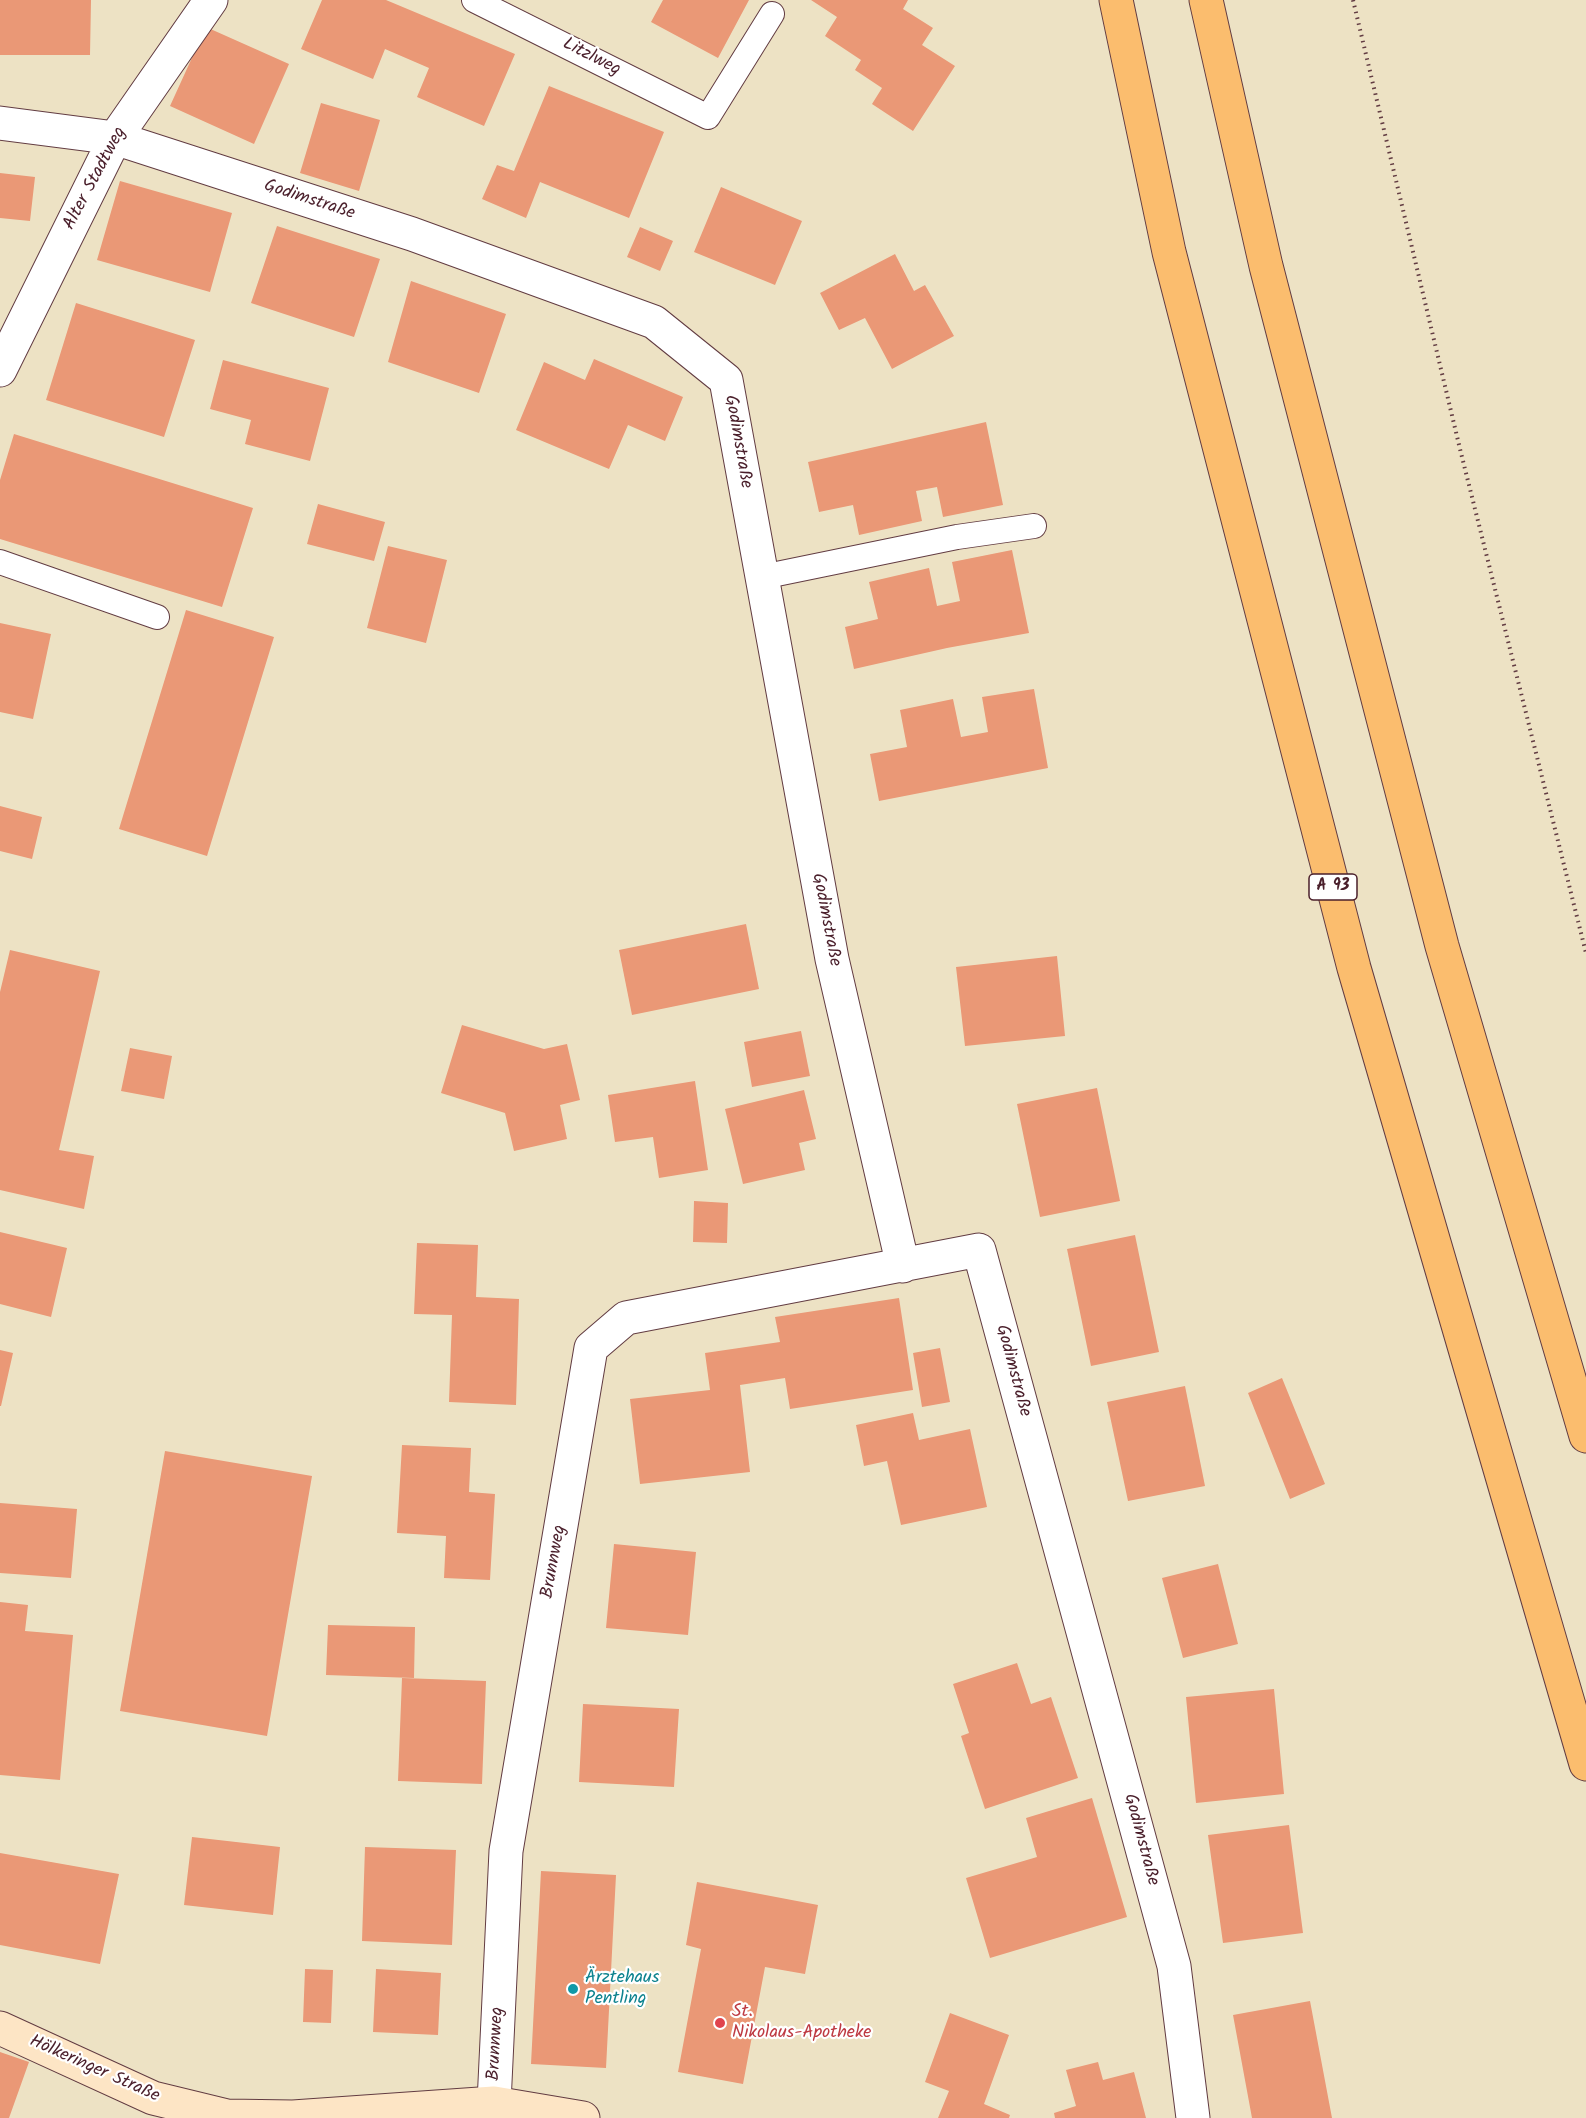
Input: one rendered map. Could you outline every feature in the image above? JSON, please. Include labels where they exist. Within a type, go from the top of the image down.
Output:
[{"type":"highway","name":"A 93","points":[[1116,0],[1169,252],[1354,968],[1586,1764]]},
{"type":"highway","points":[[1206,0],[1266,266],[1442,946],[1586,1436]]},
{"type":"street","name":"Alter Stadtweg","points":[[0,370],[115,138],[211,0]]},
{"type":"street","name":"Godimstraße","points":[[0,123],[115,138],[412,234],[654,322],[726,380],[832,959],[903,1266],[979,1250],[1174,1966],[1193,2118]]},
{"type":"street","name":"Brunnweg","points":[[494,2103],[506,1851],[591,1348],[626,1318],[903,1266]]},
{"type":"street","name":"Hölkeringer Straße","points":[[0,2028],[153,2098],[163,2109],[227,2116],[292,2117],[494,2103],[583,2118]]},
{"type":"lane","name":"Litzlweg","points":[[474,0],[708,117],[772,14]]},
{"type":"lane","points":[[762,577],[957,537],[1034,526]]},
{"type":"lane","points":[[0,562],[157,617]]},
{"type":"path","points":[[1353,0],[1463,460],[1586,953]]},
{"type":"building","points":[[0,0],[91,0],[90,55],[0,55]]},
{"type":"building","points":[[322,0],[386,0],[515,54],[484,126],[417,97],[429,68],[385,49],[373,79],[301,49]]},
{"type":"building","points":[[663,0],[749,0],[718,58],[651,22]]},
{"type":"building","points":[[811,0],[908,0],[903,9],[933,28],[922,45],[955,66],[913,131],[872,104],[882,88],[855,70],[861,60],[825,36],[837,17]]},
{"type":"building","points":[[206,27],[289,64],[254,144],[170,106]]},
{"type":"building","points":[[549,86],[664,132],[629,218],[540,182],[526,218],[482,199],[497,165],[514,171]]},
{"type":"building","points":[[321,103],[380,120],[359,191],[300,173]]},
{"type":"building","points":[[0,173],[35,177],[30,221],[0,218]]},
{"type":"building","points":[[120,181],[232,213],[210,292],[97,260]]},
{"type":"building","points":[[721,187],[802,221],[775,285],[694,252]]},
{"type":"building","points":[[277,226],[380,259],[354,337],[251,303]]},
{"type":"building","points":[[640,227],[673,241],[660,271],[627,257]]},
{"type":"building","points":[[895,254],[914,291],[925,285],[954,336],[892,369],[865,318],[839,330],[820,293]]},
{"type":"building","points":[[411,281],[506,314],[479,393],[388,362]]},
{"type":"building","points":[[76,303],[195,340],[164,437],[46,400]]},
{"type":"building","points":[[594,359],[683,397],[665,441],[628,425],[609,469],[516,430],[544,362],[585,380]]},
{"type":"building","points":[[223,360],[329,388],[310,461],[245,444],[251,420],[210,409]]},
{"type":"building","points":[[986,422],[1003,505],[943,517],[937,487],[916,491],[922,521],[859,535],[853,505],[819,512],[808,462]]},
{"type":"building","points":[[14,434],[253,508],[222,607],[0,539],[0,480]]},
{"type":"building","points":[[318,504],[385,522],[374,561],[307,544]]},
{"type":"building","points":[[388,546],[447,560],[426,643],[367,628]]},
{"type":"building","points":[[1012,550],[1029,633],[947,648],[854,669],[845,627],[878,619],[869,582],[929,568],[937,606],[960,601],[952,562]]},
{"type":"building","points":[[186,610],[274,637],[207,856],[119,829]]},
{"type":"building","points":[[0,623],[51,634],[33,719],[0,712]]},
{"type":"building","points":[[1034,689],[1048,768],[879,801],[870,754],[907,747],[900,710],[953,699],[961,737],[988,732],[982,697]]},
{"type":"building","points":[[0,806],[42,817],[32,859],[0,851]]},
{"type":"building","points":[[746,924],[759,989],[632,1015],[619,950]]},
{"type":"building","points":[[10,950],[100,971],[59,1150],[94,1156],[84,1209],[0,1190],[0,992]]},
{"type":"building","points":[[1057,956],[1065,1036],[965,1046],[956,967]]},
{"type":"building","points":[[462,1025],[544,1049],[567,1044],[580,1100],[560,1105],[567,1139],[514,1151],[505,1113],[441,1093]]},
{"type":"building","points":[[801,1031],[810,1076],[752,1087],[744,1042]]},
{"type":"building","points":[[130,1048],[172,1056],[164,1099],[121,1091]]},
{"type":"building","points":[[695,1081],[708,1170],[659,1178],[653,1137],[615,1142],[608,1095]]},
{"type":"building","points":[[1097,1088],[1120,1201],[1040,1217],[1017,1104]]},
{"type":"building","points":[[804,1090],[816,1139],[799,1143],[805,1170],[743,1184],[725,1109]]},
{"type":"building","points":[[694,1201],[728,1203],[727,1243],[693,1242]]},
{"type":"building","points":[[0,1232],[67,1248],[51,1317],[0,1304]]},
{"type":"building","points":[[1135,1235],[1159,1352],[1091,1366],[1067,1249]]},
{"type":"building","points":[[417,1243],[478,1245],[476,1297],[519,1299],[516,1405],[449,1402],[452,1315],[414,1314]]},
{"type":"building","points":[[899,1298],[913,1390],[790,1409],[785,1378],[740,1385],[750,1472],[640,1484],[630,1399],[710,1390],[705,1353],[780,1342],[775,1317]]},
{"type":"building","points":[[940,1348],[950,1402],[922,1407],[913,1353]]},
{"type":"building","points":[[0,1350],[13,1353],[1,1406],[0,1406]]},
{"type":"building","points":[[1282,1378],[1325,1484],[1290,1499],[1248,1393]]},
{"type":"building","points":[[1185,1386],[1205,1486],[1128,1501],[1107,1402]]},
{"type":"building","points":[[913,1413],[919,1440],[970,1429],[987,1507],[901,1525],[887,1461],[864,1466],[856,1425]]},
{"type":"building","points":[[402,1445],[471,1448],[469,1492],[495,1494],[490,1580],[444,1578],[446,1536],[397,1533]]},
{"type":"building","points":[[165,1451],[312,1476],[267,1736],[120,1711]]},
{"type":"building","points":[[0,1503],[77,1509],[71,1578],[0,1573]]},
{"type":"building","points":[[614,1544],[696,1552],[688,1635],[606,1628]]},
{"type":"building","points":[[1218,1564],[1238,1644],[1183,1658],[1162,1578]]},
{"type":"building","points":[[0,1602],[28,1605],[25,1631],[73,1635],[60,1780],[0,1775]]},
{"type":"building","points":[[328,1625],[415,1627],[414,1678],[326,1675]]},
{"type":"building","points":[[1017,1663],[1031,1704],[1051,1697],[1078,1778],[985,1809],[961,1736],[969,1733],[953,1684]]},
{"type":"building","points":[[402,1678],[486,1681],[482,1784],[398,1781]]},
{"type":"building","points":[[1274,1689],[1284,1794],[1196,1803],[1186,1697]]},
{"type":"building","points":[[583,1704],[679,1709],[674,1787],[579,1782]]},
{"type":"building","points":[[1092,1798],[1127,1917],[990,1958],[966,1878],[1037,1857],[1026,1818]]},
{"type":"building","points":[[1289,1825],[1303,1933],[1223,1943],[1208,1835]]},
{"type":"building","points":[[192,1837],[280,1847],[273,1915],[184,1905]]},
{"type":"building","points":[[365,1847],[456,1850],[452,1945],[362,1941]]},
{"type":"building","points":[[0,1853],[119,1874],[100,1964],[0,1945]]},
{"type":"building","name":"Ärztehaus Pentling","points":[[541,1871],[616,1875],[606,2068],[531,2064]]},
{"type":"building","name":"St. Nikolaus-Apotheke","points":[[697,1882],[818,1905],[805,1974],[765,1967],[743,2084],[678,2072],[701,1949],[686,1945]]},
{"type":"building","points":[[305,1969],[333,1970],[331,2023],[303,2022]]},
{"type":"building","points":[[376,1969],[441,1973],[438,2035],[373,2032]]},
{"type":"building","points":[[1310,2001],[1332,2118],[1252,2118],[1233,2015]]},
{"type":"building","points":[[950,2013],[1009,2035],[984,2104],[1010,2115],[1009,2118],[938,2118],[949,2091],[925,2082]]},
{"type":"building","points":[[0,2052],[29,2062],[9,2118],[0,2118]]},
{"type":"building","points":[[1098,2062],[1103,2080],[1134,2072],[1146,2118],[1055,2118],[1054,2113],[1076,2106],[1066,2070]]},
{"type":"place","name":"Ärztehaus Pentling","points":[[573,1989]]},
{"type":"place","name":"St. Nikolaus-Apotheke","points":[[720,2023]]}]
